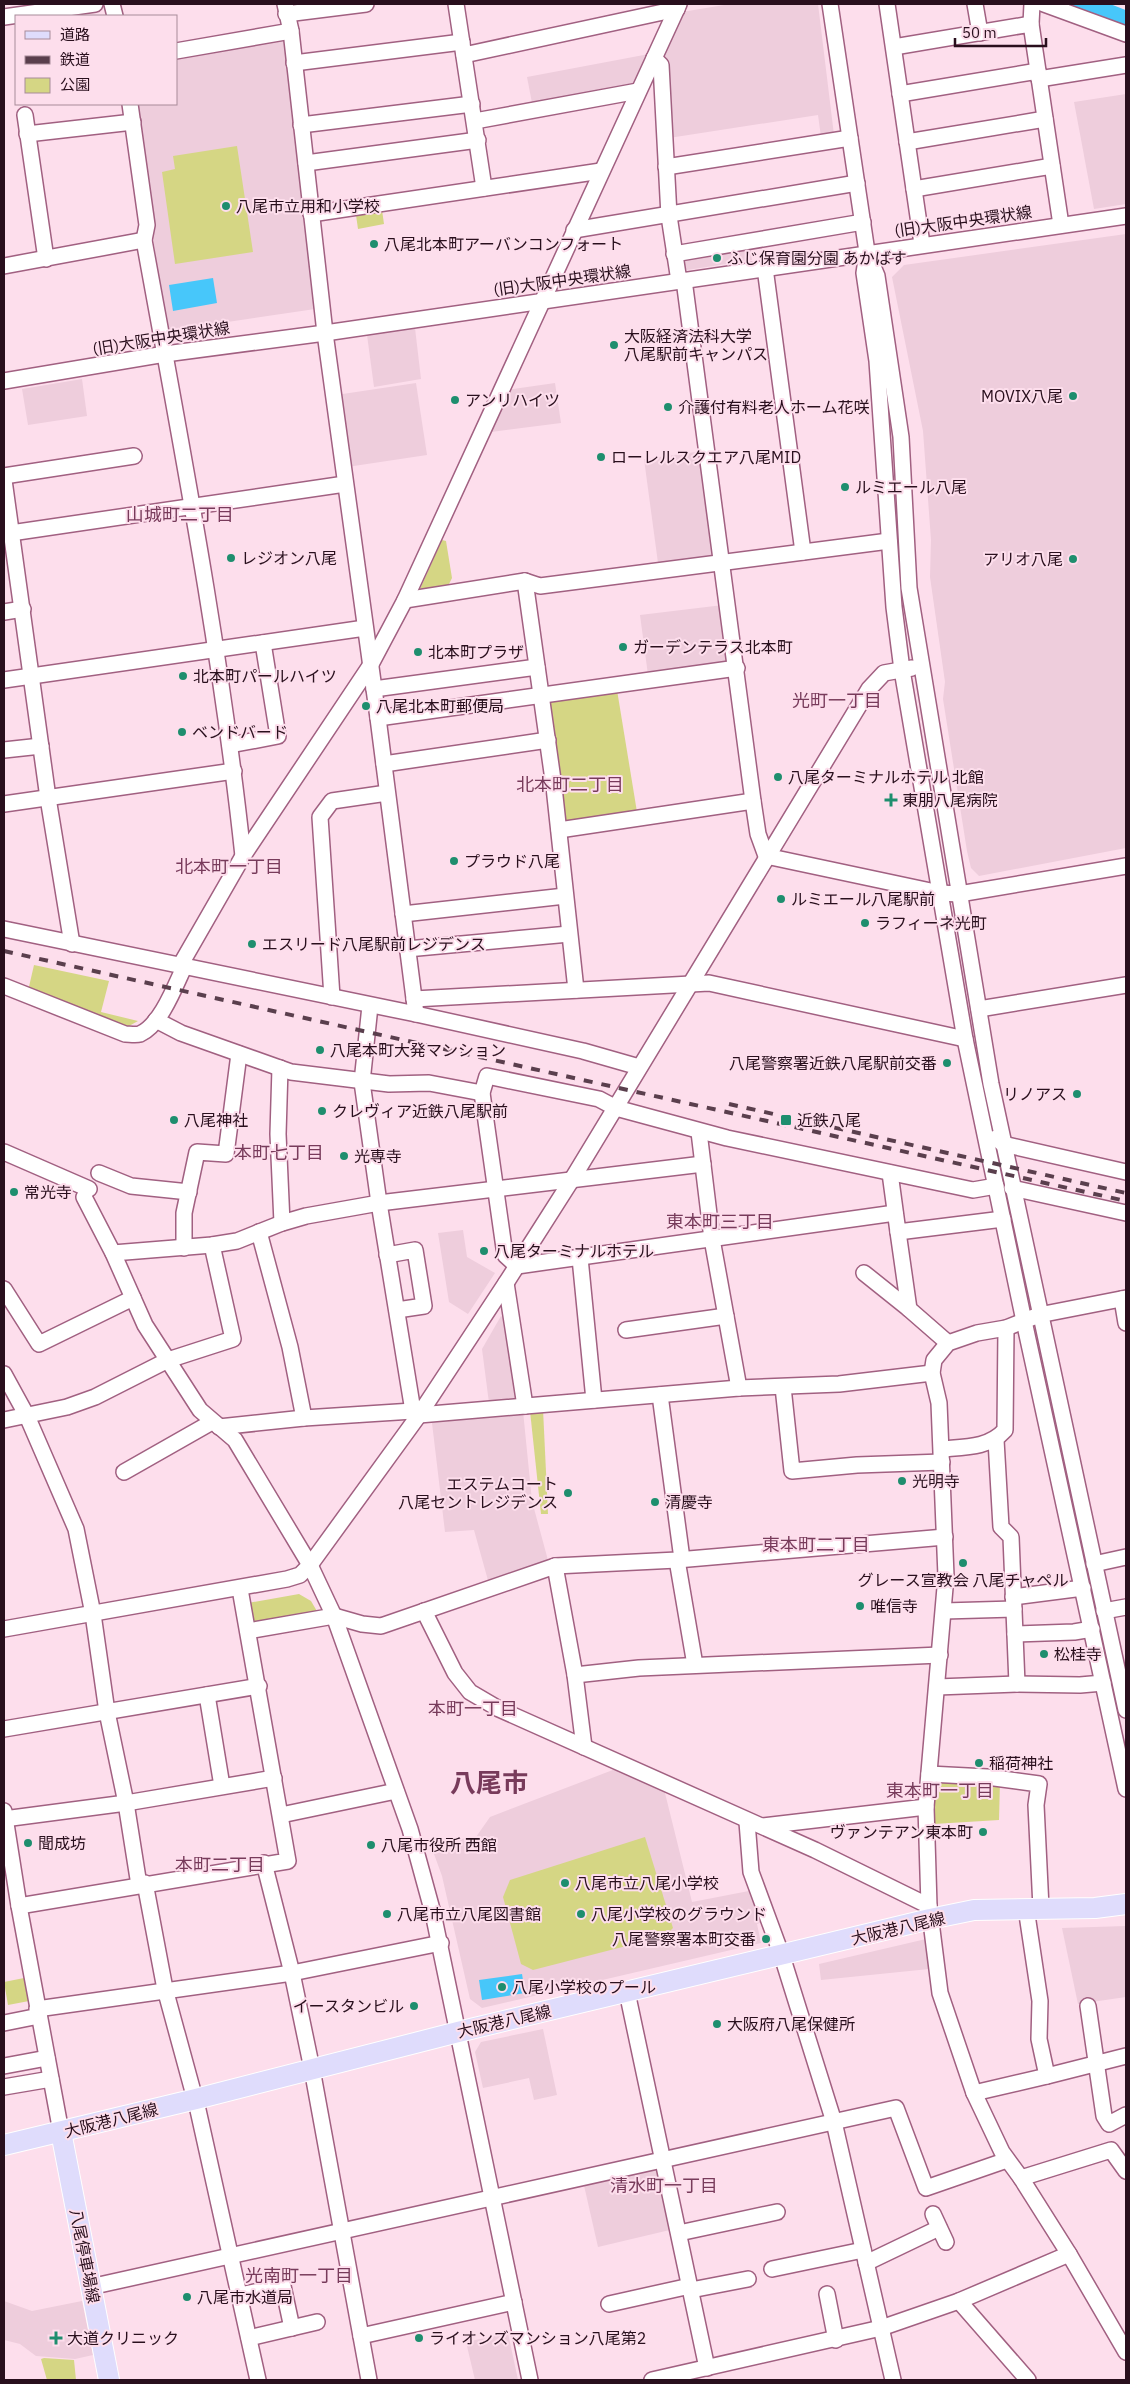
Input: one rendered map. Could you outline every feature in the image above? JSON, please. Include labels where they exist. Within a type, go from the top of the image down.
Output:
[{"type":"main road","name":"大阪港八尾線","points":[[4,2146],[458,2032],[782,1956],[930,1913],[1034,1908],[1095,1908],[1126,1904]]},
{"type":"main road","name":"八尾停車場線","points":[[61,2132],[109,2380]]},
{"type":"street","points":[[18,15],[95,4]]},
{"type":"street","points":[[366,4],[285,9],[291,31],[325,333],[378,718],[416,1014]]},
{"type":"street","points":[[456,4],[484,188]]},
{"type":"street","points":[[830,4],[867,252],[877,276],[900,428],[908,588],[979,1010],[1003,1144],[1039,1315],[1104,1611],[1121,1663],[1126,1710]]},
{"type":"street","points":[[887,4],[922,244]]},
{"type":"street","points":[[975,4],[980,33]]},
{"type":"street","points":[[1032,4],[1031,24],[1061,225]]},
{"type":"street","points":[[1044,4],[1126,34]]},
{"type":"street","points":[[294,63],[463,48],[678,6]]},
{"type":"street","points":[[4,986],[124,1034],[140,1034],[156,1020],[167,1004],[183,965],[243,856],[370,666],[405,600],[678,6]]},
{"type":"street","points":[[894,47],[1031,24]]},
{"type":"street","points":[[178,51],[291,31]]},
{"type":"street","points":[[654,58],[661,64],[669,216],[674,254],[682,281],[723,562],[758,834],[766,856]]},
{"type":"street","points":[[900,94],[1126,65]]},
{"type":"street","points":[[475,122],[638,91]]},
{"type":"street","points":[[301,125],[472,104]]},
{"type":"street","points":[[130,105],[147,225],[144,240],[215,651],[234,772],[243,856]]},
{"type":"street","points":[[25,115],[46,259]]},
{"type":"street","points":[[907,142],[1045,119]]},
{"type":"street","points":[[27,134],[132,122]]},
{"type":"street","points":[[666,167],[850,138]]},
{"type":"street","points":[[306,163],[478,140]]},
{"type":"street","points":[[914,189],[1052,166]]},
{"type":"street","points":[[311,214],[601,171]]},
{"type":"street","points":[[574,230],[669,216],[857,183]]},
{"type":"street","name":"(旧)大阪中央環状線","points":[[4,381],[164,354],[325,333],[542,299],[682,281],[867,252],[1126,216]]},
{"type":"street","points":[[674,254],[863,222]]},
{"type":"street","points":[[4,266],[144,240]]},
{"type":"street","points":[[867,252],[864,273],[878,361],[894,607],[902,670],[965,1039],[1024,1321],[1126,1789]]},
{"type":"street","points":[[765,268],[803,552]]},
{"type":"street","points":[[4,476],[134,456]]},
{"type":"street","points":[[4,480],[8,533],[22,609],[48,798],[72,944]]},
{"type":"street","points":[[8,533],[345,484]]},
{"type":"street","points":[[405,600],[525,581],[540,586],[889,541]]},
{"type":"street","points":[[525,581],[548,740],[576,990]]},
{"type":"street","points":[[4,612],[22,609]]},
{"type":"street","points":[[4,680],[365,628]]},
{"type":"street","points":[[230,745],[278,736],[263,643]]},
{"type":"street","points":[[374,690],[537,667]]},
{"type":"street","points":[[4,1630],[287,1579],[300,1575],[310,1565],[517,1266],[616,1108],[766,856],[869,688],[884,673],[920,667]]},
{"type":"street","points":[[378,718],[737,668]]},
{"type":"street","points":[[384,764],[548,740]]},
{"type":"street","points":[[4,750],[41,746]]},
{"type":"street","points":[[4,804],[234,772]]},
{"type":"street","points":[[332,997],[320,817],[332,801],[387,792]]},
{"type":"street","points":[[559,830],[753,801]]},
{"type":"street","points":[[766,856],[940,893],[960,894],[1126,866]]},
{"type":"street","points":[[402,914],[566,896]]},
{"type":"street","points":[[4,929],[416,1014],[583,1051],[639,1067]]},
{"type":"street","points":[[407,949],[569,934]]},
{"type":"street","points":[[414,999],[709,983],[965,1039]]},
{"type":"street","points":[[979,1010],[1126,985]]},
{"type":"street","points":[[370,1006],[362,1082],[387,1255],[416,1413]]},
{"type":"street","points":[[156,1020],[181,1033],[292,1072],[362,1082],[389,1084],[429,1083],[482,1094]]},
{"type":"street","points":[[184,1248],[184,1213],[198,1152],[226,1154],[239,1054]]},
{"type":"street","points":[[280,1068],[278,1134],[282,1223]]},
{"type":"street","points":[[517,1266],[505,1254],[482,1094],[487,1076],[599,1099],[616,1108],[699,1132],[973,1190],[996,1186]]},
{"type":"street","points":[[984,1128],[1003,1144],[1126,1172]]},
{"type":"street","points":[[699,1132],[712,1239],[740,1388]]},
{"type":"street","points":[[4,1152],[87,1193],[145,1325],[200,1410],[235,1440],[310,1565],[334,1616],[410,1829],[441,1943],[530,2380]]},
{"type":"street","points":[[113,1253],[212,1245],[237,1240],[306,1216],[379,1203],[703,1164]]},
{"type":"street","points":[[99,1172],[131,1186],[189,1192]]},
{"type":"street","points":[[890,1173],[909,1309]]},
{"type":"street","points":[[1012,1188],[1126,1213]]},
{"type":"street","points":[[517,1266],[895,1213]]},
{"type":"street","points":[[898,1232],[1004,1220]]},
{"type":"street","points":[[259,1232],[290,1348],[304,1418]]},
{"type":"street","points":[[4,1420],[67,1407],[95,1396],[168,1360],[233,1339],[212,1245]]},
{"type":"street","points":[[387,1255],[415,1250],[424,1306],[397,1310]]},
{"type":"street","points":[[580,1258],[594,1400]]},
{"type":"street","points":[[864,1273],[909,1309],[948,1344]]},
{"type":"street","points":[[506,1283],[525,1406]]},
{"type":"street","points":[[4,1290],[39,1344],[133,1298]]},
{"type":"street","points":[[1126,1323],[1124,1298],[1039,1315],[1006,1328],[977,1333],[948,1344],[934,1360],[932,1374],[939,1403],[946,1576],[926,1807],[930,1913],[940,1993],[974,2094],[1008,2160],[1069,2254],[1126,2352]]},
{"type":"street","points":[[626,1330],[726,1316]]},
{"type":"street","points":[[783,1387],[792,1472],[942,1456],[996,1440],[1005,1430],[1006,1328]]},
{"type":"street","points":[[4,1374],[27,1416],[76,1530],[93,1614],[107,1712],[142,1884],[165,1990],[196,2099],[258,2380]]},
{"type":"street","points":[[124,1472],[216,1425],[304,1418],[525,1406],[740,1388],[839,1384],[932,1374]]},
{"type":"street","points":[[660,1395],[679,1560],[695,1665]]},
{"type":"street","points":[[996,1440],[1001,1527],[1011,1537],[1017,1684]]},
{"type":"street","points":[[248,1631],[334,1616],[362,1624],[381,1626],[555,1566],[679,1560],[945,1537]]},
{"type":"street","points":[[1094,1564],[1126,1557]]},
{"type":"street","points":[[555,1566],[575,1675],[584,1747]]},
{"type":"street","points":[[19,1906],[264,1863],[288,1861],[259,1686],[240,1588]]},
{"type":"street","points":[[944,1611],[1014,1603],[1083,1588]]},
{"type":"street","points":[[1104,1611],[1126,1607]]},
{"type":"street","points":[[424,1611],[455,1673],[470,1692],[520,1719],[755,1824],[930,1913]]},
{"type":"street","points":[[1015,1634],[1074,1632],[1092,1629]]},
{"type":"street","points":[[575,1675],[639,1668],[940,1655]]},
{"type":"street","points":[[937,1688],[1017,1684],[1080,1686],[1103,1683]]},
{"type":"street","points":[[4,1729],[259,1686]]},
{"type":"street","points":[[207,1695],[222,1786]]},
{"type":"street","points":[[929,1774],[987,1777],[1039,1784],[1036,1805],[1034,1908],[1040,2001],[1039,2039],[1047,2076]]},
{"type":"street","points":[[61,2132],[38,2013],[4,1816],[126,1803],[274,1778]]},
{"type":"street","points":[[281,1815],[396,1790]]},
{"type":"street","points":[[755,1824],[926,1807]]},
{"type":"street","points":[[755,1824],[751,1872],[782,1956],[834,2122],[893,2380]]},
{"type":"street","points":[[264,1863],[292,1973],[312,2068],[370,2380]]},
{"type":"street","points":[[4,2023],[38,2013],[165,1990],[292,1973],[441,1943]]},
{"type":"street","points":[[627,1992],[707,2368]]},
{"type":"street","points":[[1088,2006],[1104,2116],[1109,2124],[1126,2115]]},
{"type":"street","points":[[974,2094],[1126,2056]]},
{"type":"street","points":[[4,2066],[47,2058]]},
{"type":"street","points":[[4,2088],[51,2079]]},
{"type":"street","points":[[90,2287],[231,2254],[342,2232],[896,2108],[926,2188],[1008,2160]]},
{"type":"street","points":[[1021,2178],[1112,2150],[1126,2171]]},
{"type":"street","points":[[679,2233],[777,2212]]},
{"type":"street","points":[[772,2269],[864,2257],[936,2221],[946,2242]]},
{"type":"street","points":[[652,2380],[836,2340],[881,2328],[959,2302],[1069,2254]]},
{"type":"street","points":[[610,2304],[748,2279]]},
{"type":"street","points":[[240,2295],[283,2286],[292,2328]]},
{"type":"street","points":[[827,2294],[836,2340]]},
{"type":"street","points":[[361,2336],[514,2302]]},
{"type":"street","points":[[959,2302],[1028,2380]]},
{"type":"street","points":[[249,2338],[317,2322]]},
{"type":"shaded area","points":[[730,4],[818,4],[834,135],[821,137],[818,115],[669,138],[662,57],[682,12]]},
{"type":"shaded area","name":"八尾市立用和小学校","points":[[283,33],[315,309],[167,331],[133,105],[178,105],[178,52]]},
{"type":"shaded area","points":[[649,54],[633,89],[533,108],[527,77]]},
{"type":"shaded area","points":[[1126,94],[1126,204],[1094,209],[1074,102]]},
{"type":"shaded area","points":[[1126,234],[1126,848],[979,876],[971,868],[967,851],[943,699],[945,682],[930,577],[931,540],[923,431],[892,277],[904,265]]},
{"type":"shaded area","name":"ふじ保育園分園 あかばす","points":[[750,245],[752,260],[687,270],[684,267],[682,257]]},
{"type":"shaded area","points":[[415,328],[421,379],[374,387],[367,335]]},
{"type":"shaded area","points":[[82,379],[87,416],[28,425],[22,389]]},
{"type":"shaded area","points":[[416,383],[427,455],[347,467],[336,395]]},
{"type":"shaded area","points":[[555,383],[561,423],[491,432],[507,390]]},
{"type":"shaded area","points":[[703,451],[716,549],[712,556],[658,563],[644,459]]},
{"type":"shaded area","points":[[723,605],[731,656],[726,666],[648,675],[640,615]]},
{"type":"shaded area","points":[[463,1230],[467,1257],[495,1273],[468,1314],[449,1302],[438,1233]]},
{"type":"shaded area","points":[[501,1316],[509,1322],[521,1396],[516,1401],[489,1403],[482,1349]]},
{"type":"shaded area","points":[[523,1411],[532,1501],[549,1564],[489,1584],[474,1530],[445,1532],[432,1423],[436,1415]]},
{"type":"shaded area","name":"八尾市立八尾小学校","points":[[618,1768],[664,1789],[692,1902],[754,1890],[765,1921],[757,1924],[761,1943],[482,2008],[470,1999],[442,1876],[430,1843],[476,1837],[490,1817]]},
{"type":"shaded area","points":[[1126,1926],[1126,1997],[1078,2004],[1062,1928]]},
{"type":"shaded area","points":[[926,1939],[929,1969],[821,1980],[819,1964]]},
{"type":"shaded area","points":[[543,2029],[557,2095],[534,2100],[529,2078],[483,2088],[475,2052],[481,2042]]},
{"type":"shaded area","points":[[660,2166],[674,2229],[598,2247],[583,2181]]},
{"type":"shaded area","points":[[4,2301],[32,2311],[82,2301],[93,2355],[75,2359],[36,2356],[20,2344],[4,2340]]},
{"type":"shaded area","points":[[508,2333],[518,2380],[475,2380],[466,2342]]},
{"type":"green space","points":[[237,146],[253,252],[175,264],[162,172],[175,169],[173,156]]},
{"type":"green space","points":[[382,210],[384,224],[358,229],[356,215]]},
{"type":"green space","points":[[442,540],[446,541],[452,578],[447,588],[424,593],[420,589]]},
{"type":"green space","points":[[617,690],[637,812],[565,821],[549,701]]},
{"type":"green space","points":[[34,965],[109,981],[101,1012],[138,1021],[129,1026],[128,1029],[28,991]]},
{"type":"green space","points":[[543,1409],[548,1514],[541,1514],[530,1411]]},
{"type":"green space","points":[[299,1594],[311,1601],[318,1613],[257,1624],[252,1620],[248,1603]]},
{"type":"green space","points":[[935,1779],[1000,1781],[999,1820],[934,1824]]},
{"type":"green space","points":[[645,1837],[673,1928],[665,1936],[533,1970],[521,1964],[503,1897],[510,1880]]},
{"type":"green space","points":[[24,1978],[29,2001],[8,2005],[4,1982]]},
{"type":"green space","points":[[41,2359],[74,2360],[76,2380],[47,2380]]},
{"type":"water","points":[[213,278],[217,303],[173,311],[169,285]]},
{"type":"water","name":"八尾小学校のプール","points":[[522,1974],[525,1993],[482,2000],[479,1980]]},
{"type":"waterway","points":[[1080,4],[1126,22]]},
{"type":"railway","points":[[4,951],[1126,1201]]},
{"type":"railway","points":[[729,1104],[1126,1193]]},
{"type":"place","name":"八尾市立用和小学校","points":[[226,206]]},
{"type":"place","name":"八尾北本町アーバンコンフォート","points":[[374,244]]},
{"type":"place","name":"ふじ保育園分園 あかばす","points":[[717,258]]},
{"type":"place","name":"大阪経済法科大学 八尾駅前キャンパス","points":[[614,345]]},
{"type":"place","name":"MOVIX八尾","points":[[1073,396]]},
{"type":"place","name":"アンリハイツ","points":[[455,400]]},
{"type":"place","name":"介護付有料老人ホーム花咲","points":[[668,407]]},
{"type":"place","name":"ローレルスクエア八尾MID","points":[[601,457]]},
{"type":"place","name":"ルミエール八尾","points":[[845,487]]},
{"type":"place","name":"レジオン八尾","points":[[231,558]]},
{"type":"place","name":"アリオ八尾","points":[[1073,559]]},
{"type":"place","name":"ガーデンテラス北本町","points":[[623,647]]},
{"type":"place","name":"北本町プラザ","points":[[418,652]]},
{"type":"place","name":"北本町パールハイツ","points":[[183,676]]},
{"type":"place","name":"八尾北本町郵便局","points":[[366,706]]},
{"type":"place","name":"ベンドバード","points":[[182,732]]},
{"type":"place","name":"八尾ターミナルホテル 北館","points":[[778,777]]},
{"type":"place","name":"東朋八尾病院","points":[[891,800]]},
{"type":"place","name":"プラウド八尾","points":[[454,861]]},
{"type":"place","name":"ルミエール八尾駅前","points":[[781,899]]},
{"type":"place","name":"ラフィーネ光町","points":[[865,923]]},
{"type":"place","name":"エスリード八尾駅前レジデンス","points":[[252,944]]},
{"type":"place","name":"八尾本町大発マンション","points":[[320,1050]]},
{"type":"place","name":"八尾警察署近鉄八尾駅前交番","points":[[947,1063]]},
{"type":"place","name":"リノアス","points":[[1077,1094]]},
{"type":"place","name":"クレヴィア近鉄八尾駅前","points":[[322,1111]]},
{"type":"place","name":"八尾神社","points":[[174,1120]]},
{"type":"place","name":"近鉄八尾","points":[[786,1120]]},
{"type":"place","name":"光専寺","points":[[344,1156]]},
{"type":"place","name":"常光寺","points":[[14,1192]]},
{"type":"place","name":"八尾ターミナルホテル","points":[[484,1251]]},
{"type":"place","name":"光明寺","points":[[902,1481]]},
{"type":"place","name":"エステムコート 八尾セントレジデンス","points":[[568,1493]]},
{"type":"place","name":"清慶寺","points":[[655,1502]]},
{"type":"place","name":"グレース宣教会 八尾チャペル","points":[[963,1563]]},
{"type":"place","name":"唯信寺","points":[[860,1606]]},
{"type":"place","name":"松桂寺","points":[[1044,1654]]},
{"type":"place","name":"稲荷神社","points":[[979,1763]]},
{"type":"place","name":"ヴァンテアン東本町","points":[[983,1832]]},
{"type":"place","name":"聞成坊","points":[[28,1843]]},
{"type":"place","name":"八尾市役所 西館","points":[[371,1845]]},
{"type":"place","name":"八尾市立八尾小学校","points":[[565,1883]]},
{"type":"place","name":"八尾市立八尾図書館","points":[[387,1914]]},
{"type":"place","name":"八尾小学校のグラウンド","points":[[581,1914]]},
{"type":"place","name":"八尾警察署本町交番","points":[[766,1939]]},
{"type":"place","name":"八尾小学校のプール","points":[[502,1987]]},
{"type":"place","name":"イースタンビル","points":[[414,2006]]},
{"type":"place","name":"大阪府八尾保健所","points":[[717,2024]]},
{"type":"place","name":"八尾市水道局","points":[[187,2297]]},
{"type":"place","name":"大道クリニック","points":[[56,2338]]},
{"type":"place","name":"ライオンズマンション八尾第2","points":[[419,2338]]},
{"type":"district","name":"山城町二丁目","points":[[180,514]]},
{"type":"district","name":"光町一丁目","points":[[837,700]]},
{"type":"district","name":"北本町二丁目","points":[[570,784]]},
{"type":"district","name":"北本町一丁目","points":[[229,866]]},
{"type":"district","name":"本町七丁目","points":[[279,1152]]},
{"type":"district","name":"東本町三丁目","points":[[720,1221]]},
{"type":"district","name":"東本町二丁目","points":[[816,1544]]},
{"type":"district","name":"本町一丁目","points":[[473,1708]]},
{"type":"district","name":"八尾市","points":[[489,1782]]},
{"type":"district","name":"東本町一丁目","points":[[940,1790]]},
{"type":"district","name":"本町二丁目","points":[[220,1864]]},
{"type":"district","name":"清水町一丁目","points":[[664,2185]]},
{"type":"district","name":"光南町一丁目","points":[[299,2275]]}]
